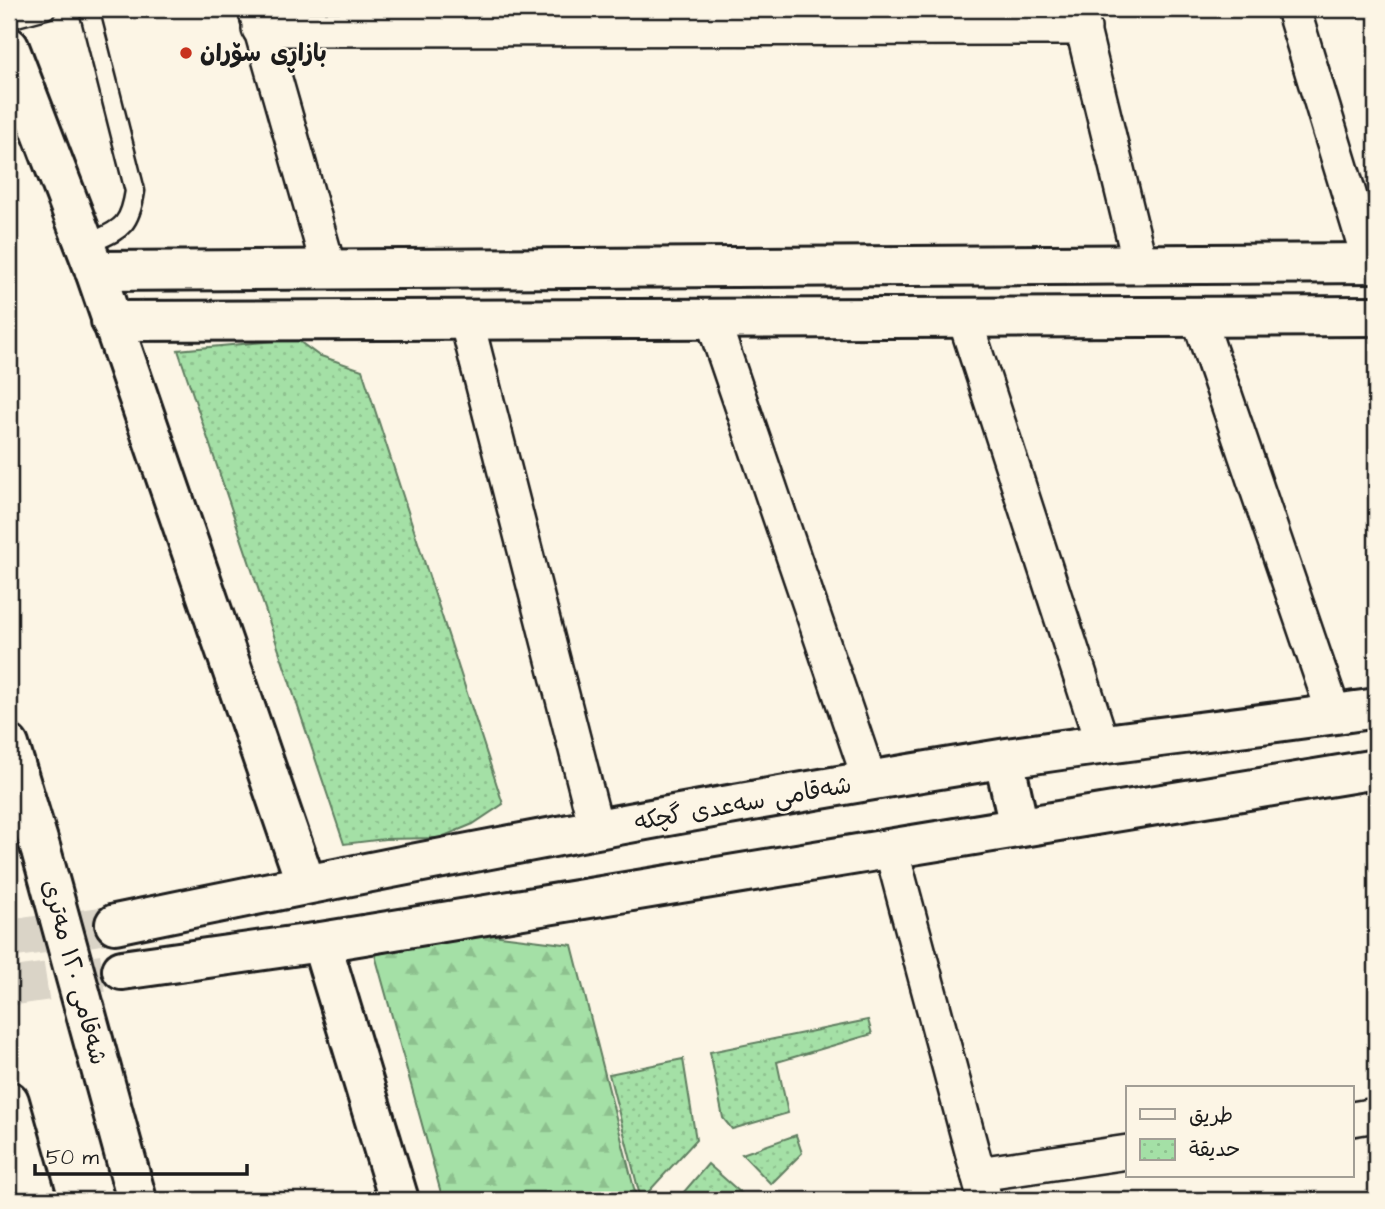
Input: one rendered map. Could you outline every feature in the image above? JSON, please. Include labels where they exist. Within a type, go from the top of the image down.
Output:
[{"type":"main road","points":[[9,47],[90,258],[306,884]]},
{"type":"main road","points":[[90,258],[173,272],[1373,263]]},
{"type":"main road","points":[[173,272],[160,286],[158,296],[160,306],[173,320]]},
{"type":"main road","points":[[111,321],[1376,316]]},
{"type":"main road","name":"شەقامی سەعدی گچکە","points":[[115,924],[596,828],[870,781],[1102,743],[1376,708]]},
{"type":"main road","name":"شەقامی ١٢٠ مەتری","points":[[9,745],[41,850],[137,1200]]},
{"type":"main road","points":[[1004,759],[1019,827]]},
{"type":"main road","points":[[122,970],[321,942],[1376,769]]},
{"type":"main road","points":[[321,942],[399,1200]]},
{"type":"main road","points":[[9,1101],[37,1200]]},
{"type":"street","points":[[1293,9],[1373,263]]},
{"type":"street","points":[[329,269],[257,19],[1081,18],[1140,264]]},
{"type":"street","points":[[1198,316],[1334,714]]},
{"type":"street","points":[[964,317],[1102,743]]},
{"type":"street","points":[[712,318],[870,781]]},
{"type":"street","points":[[466,319],[596,828]]},
{"type":"street","points":[[891,849],[981,1187],[1126,1152]]},
{"type":"street","points":[[1354,1119],[1376,1115]]},
{"type":"lane","points":[[9,19],[46,9]]},
{"type":"lane","points":[[89,9],[135,191],[132,211],[124,226],[90,258]]},
{"type":"green space","points":[[296,339],[318,355],[362,370],[503,804],[473,824],[439,838],[385,839],[344,844],[178,350]]},
{"type":"green space","points":[[484,934],[572,945],[637,1200],[443,1200],[375,955],[424,942]]},
{"type":"green space","points":[[868,1020],[872,1034],[777,1062],[788,1113],[732,1129],[723,1118],[710,1052]]},
{"type":"green space","points":[[683,1059],[696,1140],[641,1200],[609,1074]]},
{"type":"green space","points":[[796,1135],[802,1153],[771,1184],[742,1154]]},
{"type":"green space","points":[[708,1164],[749,1200],[677,1200]]},
{"type":"tunnel","points":[[9,939],[115,924]]},
{"type":"tunnel","points":[[9,987],[122,970]]},
{"type":"place","name":"بازاڕی سۆران","points":[[186,53]]}]
